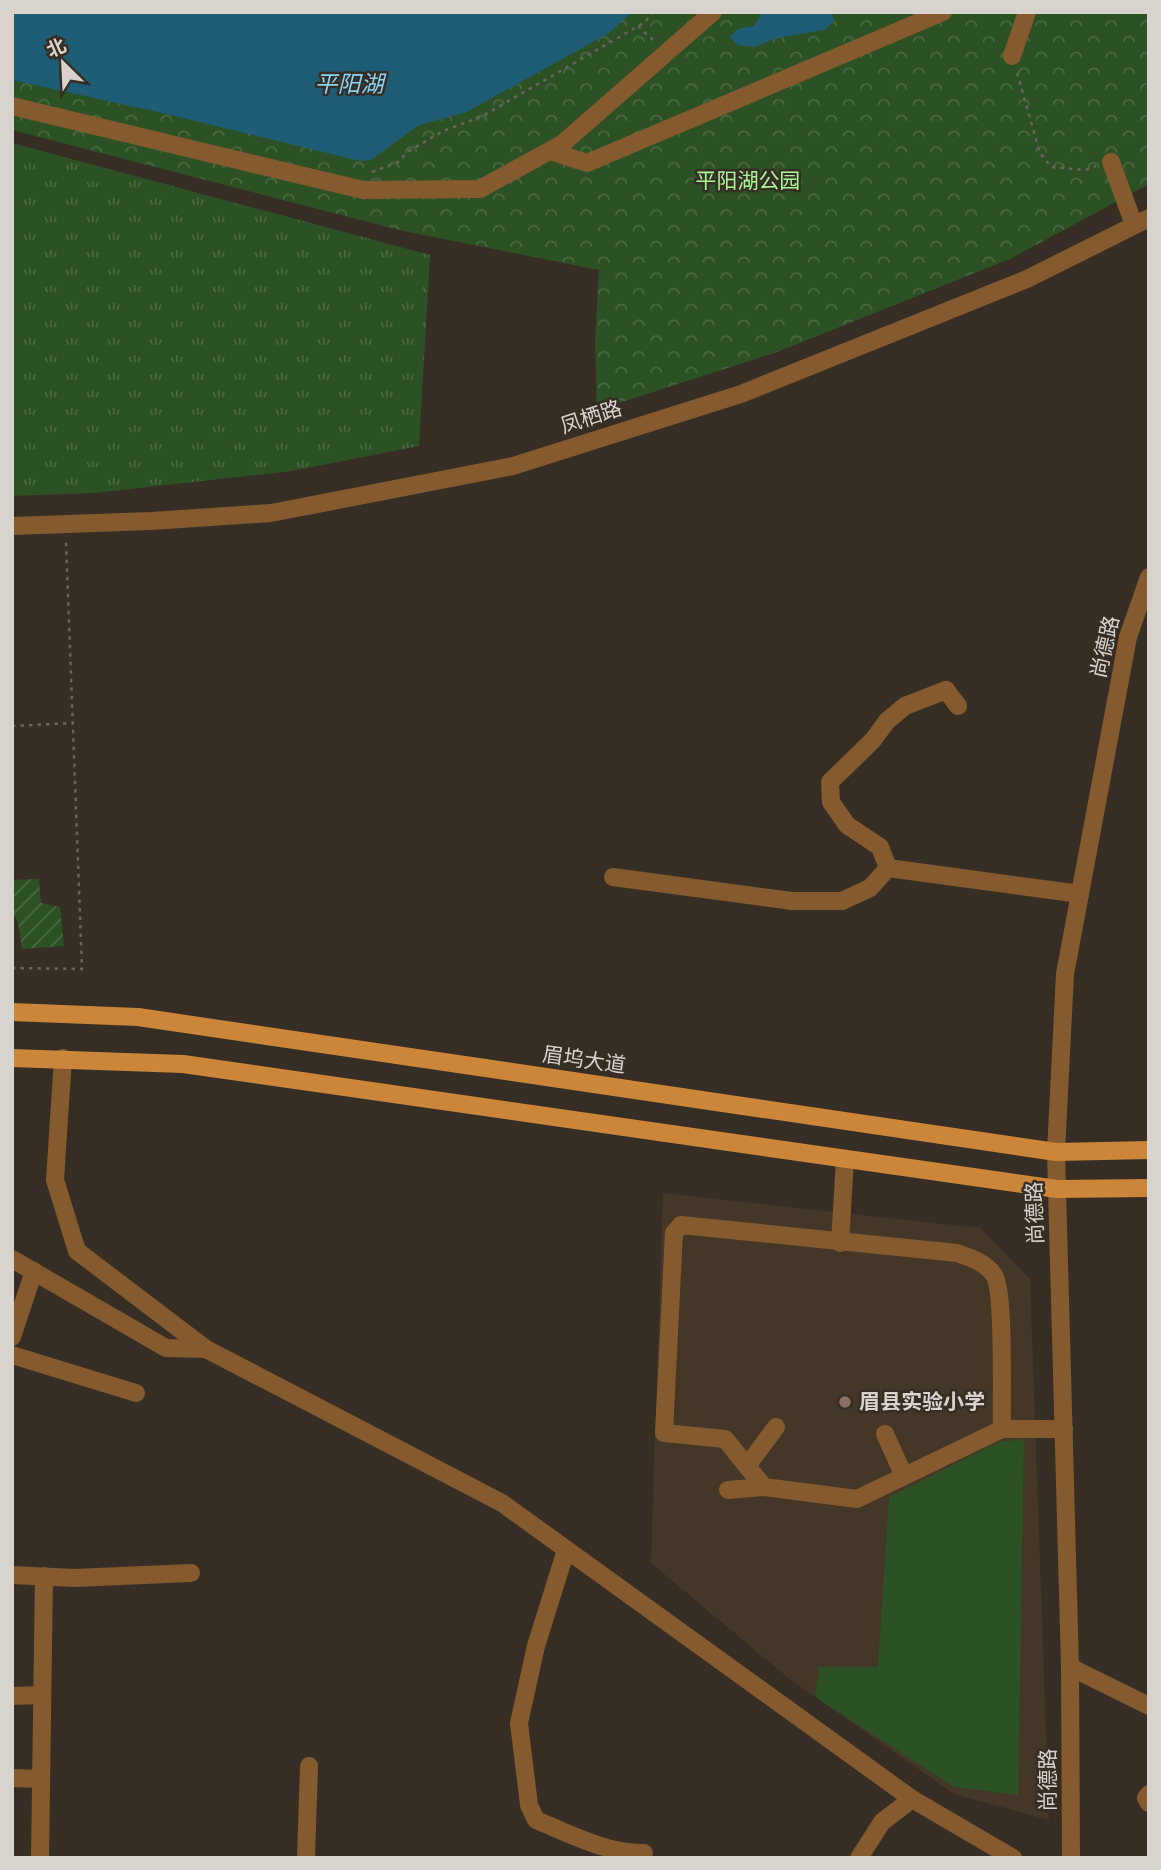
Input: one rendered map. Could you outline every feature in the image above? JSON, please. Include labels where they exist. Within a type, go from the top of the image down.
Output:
[{"type":"main road","name":"眉坞大道","points":[[12,1012],[138,1017],[1056,1152],[1149,1150]]},
{"type":"main road","points":[[12,1058],[183,1064],[1057,1189],[1149,1188]]},
{"type":"street","points":[[12,106],[363,190],[480,189],[562,144],[713,12]]},
{"type":"street","points":[[550,150],[587,163],[943,12]]},
{"type":"street","points":[[1012,56],[1027,12]]},
{"type":"street","points":[[1111,162],[1141,222]]},
{"type":"street","name":"凤栖路","points":[[12,526],[271,513],[513,466],[741,394],[1027,279],[1141,222]]},
{"type":"street","name":"尚德路","points":[[1072,1858],[1070,1667],[1056,1152],[1065,974],[1128,637],[1149,577]]},
{"type":"street","points":[[887,869],[880,847],[847,825],[831,802],[830,782],[873,740],[887,721],[905,706],[946,690],[958,706]]},
{"type":"street","points":[[887,869],[1080,894]]},
{"type":"street","points":[[613,877],[792,901],[842,901],[870,888],[887,869]]},
{"type":"street","points":[[63,1058],[55,1180],[77,1251],[206,1349],[502,1503],[912,1799],[1013,1858]]},
{"type":"street","points":[[840,1243],[845,1159]]},
{"type":"street","points":[[764,1487],[725,1438],[664,1433],[674,1233],[681,1225],[957,1253],[979,1260],[996,1276],[1001,1318],[1002,1429]]},
{"type":"street","points":[[12,1259],[166,1348],[206,1349]]},
{"type":"street","points":[[12,1337],[34,1271]]},
{"type":"street","points":[[12,1355],[136,1393]]},
{"type":"street","points":[[747,1466],[776,1427]]},
{"type":"street","points":[[728,1490],[764,1487],[857,1499],[1002,1429],[1064,1429]]},
{"type":"street","points":[[885,1434],[904,1476]]},
{"type":"street","points":[[566,1550],[536,1646],[519,1723],[528,1805],[536,1820],[602,1847],[631,1854],[644,1853]]},
{"type":"street","points":[[12,1575],[74,1578],[191,1573]]},
{"type":"street","points":[[40,1858],[44,1576]]},
{"type":"street","points":[[1070,1667],[1149,1706]]},
{"type":"street","points":[[12,1696],[42,1695]]},
{"type":"street","points":[[306,1858],[309,1766]]},
{"type":"street","points":[[12,1778],[41,1779]]},
{"type":"street","points":[[1149,1794],[1146,1798],[1149,1803]]},
{"type":"street","points":[[859,1858],[882,1822],[912,1799]]},
{"type":"path","points":[[368,173],[398,162],[409,151],[443,131],[481,117],[645,22],[653,12]]},
{"type":"path","points":[[638,26],[667,53]]},
{"type":"path","points":[[1012,56],[1040,153],[1051,167],[1085,170],[1111,162]]},
{"type":"path","points":[[12,968],[82,969],[65,524]]},
{"type":"path","points":[[12,726],[73,723]]},
{"type":"shaded area","name":"眉县实验小学","points":[[663,1193],[980,1228],[1030,1279],[1049,1820],[954,1794],[787,1677],[651,1563]]},
{"type":"green space","name":"平阳湖公园","points":[[12,12],[1149,12],[1149,184],[1012,258],[777,352],[597,410],[595,341],[599,270],[399,230],[12,130]]},
{"type":"green space","points":[[12,143],[430,255],[419,446],[292,471],[94,493],[12,496]]},
{"type":"green space","points":[[39,879],[41,903],[60,907],[64,946],[22,949],[18,922],[12,913],[12,880]]},
{"type":"green space","points":[[1024,1439],[1018,1795],[954,1787],[815,1697],[819,1667],[878,1667],[889,1497],[999,1442]]},
{"type":"water","name":"平阳湖","points":[[12,12],[632,12],[609,33],[467,112],[419,125],[371,160],[360,161],[12,80]]},
{"type":"water","points":[[763,12],[832,12],[834,21],[824,30],[776,38],[755,47],[738,45],[730,37],[738,29],[754,26]]},
{"type":"place","name":"眉县实验小学","points":[[845,1402]]}]
